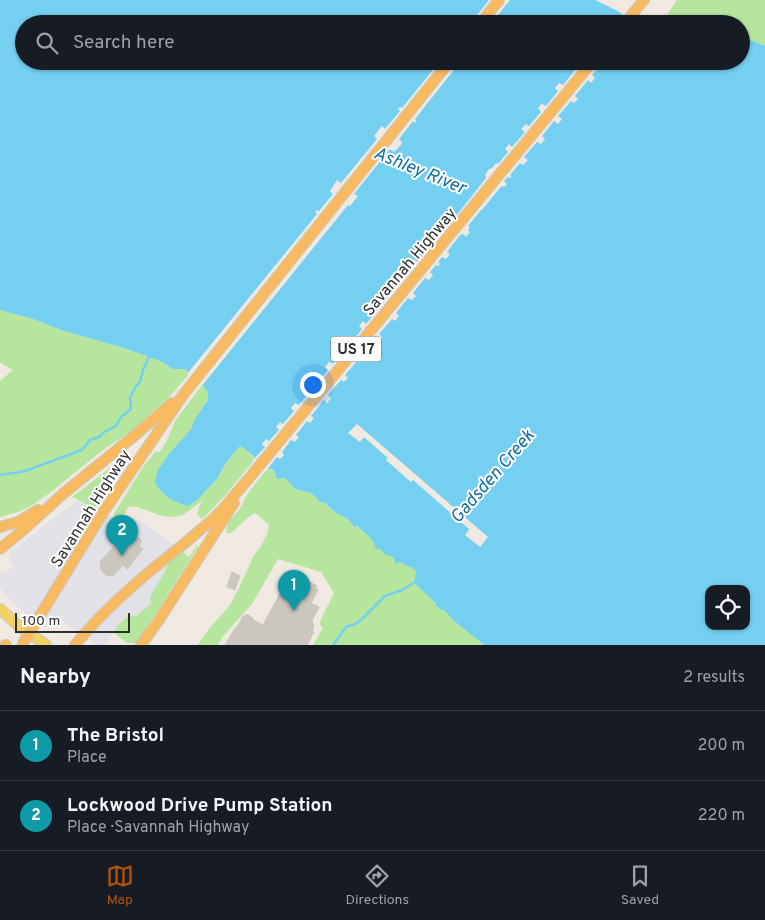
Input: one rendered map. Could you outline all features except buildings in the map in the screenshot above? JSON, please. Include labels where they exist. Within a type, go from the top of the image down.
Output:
[{"type":"highway","points":[[487,15],[499,0]]},
{"type":"highway","points":[[631,15],[644,0]]},
{"type":"highway","name":"Savannah Highway","points":[[22,645],[104,511],[185,392],[443,70]]},
{"type":"highway","name":"Savannah Highway","points":[[75,645],[114,602],[219,512],[250,477],[586,70]]},
{"type":"highway","points":[[0,548],[64,493],[140,432],[185,392]]},
{"type":"highway","points":[[141,645],[250,477]]},
{"type":"highway","points":[[0,527],[8,526],[23,519],[64,493]]},
{"type":"main road","points":[[0,609],[20,627],[46,645]]},
{"type":"main road","points":[[0,640],[6,645]]},
{"type":"shaded area","points":[[78,500],[113,517],[140,520],[173,544],[165,571],[150,597],[151,604],[135,617],[128,615],[118,625],[105,645],[97,645],[58,618],[45,628],[27,616],[0,588],[0,572],[4,575],[13,567],[9,562],[9,553]]},
{"type":"green space","points":[[677,0],[765,0],[765,46],[750,40],[750,15],[667,15]]},
{"type":"green space","points":[[0,310],[124,348],[160,361],[173,369],[185,369],[190,373],[170,396],[133,430],[103,450],[31,506],[0,517],[0,381],[13,370],[0,363]]},
{"type":"green space","points":[[202,385],[207,390],[208,400],[195,419],[191,429],[181,441],[162,493],[178,503],[205,492],[217,479],[225,464],[240,446],[255,459],[223,498],[202,519],[197,515],[202,501],[183,515],[162,516],[129,506],[122,518],[113,517],[143,467],[155,452],[160,452],[175,421]]},
{"type":"green space","points":[[124,457],[128,460],[95,508],[72,497]]},
{"type":"green space","points":[[267,469],[274,472],[278,479],[285,478],[295,489],[311,493],[320,502],[326,503],[334,512],[373,539],[375,544],[383,552],[393,557],[396,563],[400,562],[412,566],[416,571],[414,583],[453,620],[484,645],[313,645],[323,628],[320,625],[320,621],[334,593],[321,572],[278,559],[252,604],[223,636],[218,645],[198,645],[230,605],[254,555],[268,532],[269,526],[267,523],[255,513],[231,533],[226,533],[228,522],[239,510],[248,493]]},
{"type":"green space","points":[[173,544],[189,557],[197,545],[198,547],[139,640],[135,643],[127,643],[113,632],[129,615],[135,617],[151,604],[150,597],[165,571]]},
{"type":"water","name":"Ashley River","points":[[0,0],[595,0],[623,15],[15,15],[15,70],[750,70],[750,40],[765,46],[765,645],[484,645],[453,620],[443,609],[441,610],[436,606],[436,603],[414,583],[416,571],[412,567],[400,562],[396,564],[393,557],[386,555],[380,549],[376,549],[372,539],[357,526],[354,527],[347,519],[334,511],[326,503],[320,502],[311,493],[295,489],[285,478],[276,478],[273,470],[261,466],[253,456],[240,446],[225,464],[217,479],[189,506],[169,498],[155,483],[158,470],[191,429],[195,419],[208,400],[207,390],[185,369],[173,369],[160,361],[124,348],[61,330],[33,319],[0,310]]},
{"type":"pier","points":[[489,0],[510,0],[498,15],[477,15]]},
{"type":"pier","points":[[433,70],[454,70],[415,119],[415,123],[413,121],[399,139],[402,142],[401,145],[394,152],[390,149],[354,194],[358,196],[350,206],[348,205],[201,387],[187,374],[317,214],[315,212],[319,211],[333,194],[330,191],[337,180],[341,183],[377,139],[374,136],[382,126],[385,129],[400,111],[398,109],[402,108]]},
{"type":"pier","points":[[575,70],[596,70],[592,75],[595,78],[591,83],[588,80],[575,96],[578,99],[574,103],[571,101],[558,116],[562,119],[558,124],[554,121],[542,136],[545,139],[541,144],[537,142],[524,157],[528,160],[523,165],[520,163],[510,175],[512,176],[504,181],[507,184],[499,189],[468,226],[470,227],[468,230],[470,232],[466,237],[463,234],[460,235],[447,252],[450,254],[446,259],[442,257],[438,262],[440,264],[436,265],[430,272],[433,275],[429,280],[425,278],[413,293],[416,296],[412,300],[408,298],[396,313],[399,316],[395,321],[392,319],[379,334],[382,337],[378,341],[374,339],[362,354],[365,357],[361,362],[358,360],[345,375],[348,378],[344,382],[341,380],[328,395],[331,398],[327,403],[324,400],[311,416],[314,418],[310,423],[307,421],[296,435],[299,437],[295,442],[291,440],[282,452],[284,455],[280,459],[277,457],[266,471],[259,468],[253,460],[265,447],[262,444],[266,439],[269,441],[279,430],[276,427],[280,422],[283,424],[294,411],[291,408],[295,403],[299,405],[311,390],[308,387],[312,383],[316,385],[328,370],[325,367],[329,362],[333,364],[345,349],[342,346],[346,341],[350,344],[362,329],[359,326],[363,321],[366,324],[379,308],[376,305],[380,300],[383,303],[396,288],[393,285],[397,280],[400,282],[413,267],[410,264],[414,259],[417,262],[423,251],[425,252],[430,247],[427,244],[431,239],[434,241],[445,228],[443,227],[447,220],[452,215],[455,217],[486,178],[485,175],[489,169],[496,163],[498,164],[508,152],[505,149],[509,144],[512,147],[525,132],[521,129],[526,124],[529,126],[541,112],[538,108],[542,104],[546,106],[558,91],[555,88],[559,83],[563,85]]},
{"type":"pier","points":[[357,424],[488,537],[480,547],[465,535],[469,529],[413,480],[411,482],[365,438],[360,442],[348,433]]},
{"type":"waterway","points":[[0,475],[25,471],[82,450],[90,440],[99,437],[116,426],[121,417],[131,409],[130,398],[140,382],[149,357]]},
{"type":"waterway","name":"Gadsden Creek","points":[[333,645],[346,627],[361,620],[385,596],[402,590],[417,581]]},
{"type":"place","name":"Lockwood Drive Pump Station","points":[[122,556]]},
{"type":"place","name":"The Bristol","points":[[294,611]]}]
